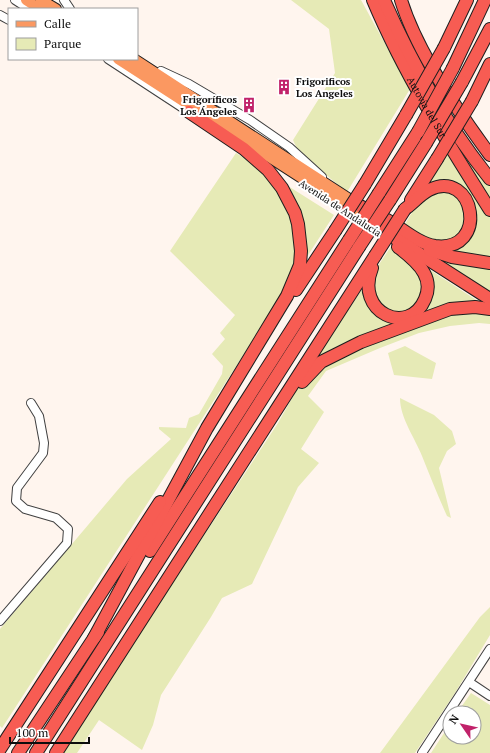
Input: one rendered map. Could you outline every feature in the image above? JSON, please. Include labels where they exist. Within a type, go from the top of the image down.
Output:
[{"type":"highway","name":"Autovía del Sur","points":[[373,0],[398,55],[425,105],[490,210]]},
{"type":"highway","name":"Autovía del Sur","points":[[384,0],[404,45],[429,91],[453,130],[490,179]]},
{"type":"highway","points":[[401,0],[425,54],[469,127],[490,155]]},
{"type":"highway","points":[[444,48],[461,0]]},
{"type":"highway","points":[[0,749],[335,231],[406,115],[444,48],[467,0]]},
{"type":"highway","points":[[36,753],[354,244],[379,193],[418,132],[453,68],[485,0]]},
{"type":"highway","points":[[18,753],[354,244],[390,200],[462,82],[490,29]]},
{"type":"highway","points":[[56,753],[438,159],[472,101],[490,64]]},
{"type":"highway","points":[[94,638],[207,428],[287,296],[300,265],[300,236],[295,213],[282,188],[268,170],[244,149],[189,112]]},
{"type":"highway","points":[[358,209],[388,220],[420,240],[436,246],[446,246],[460,240],[469,228],[471,220],[470,207],[467,200],[452,188],[445,186],[428,190],[406,209]]},
{"type":"highway","points":[[358,209],[430,250],[452,257],[490,263]]},
{"type":"highway","points":[[358,209],[490,299]]},
{"type":"highway","points":[[375,256],[368,276],[371,301],[375,307],[386,315],[392,317],[408,316],[415,313],[423,304],[428,293],[428,283],[424,273],[416,262],[398,247]]},
{"type":"highway","points":[[137,629],[167,587],[295,390],[321,362],[361,342],[440,312],[461,307],[475,307],[490,310]]},
{"type":"highway","points":[[52,753],[72,728]]},
{"type":"main road","points":[[42,0],[54,8]]},
{"type":"main road","name":"Avenida de Andalucía","points":[[120,60],[358,209]]},
{"type":"main road","name":"Avenida de Andalucía","points":[[136,60],[341,193],[358,209]]},
{"type":"street","points":[[15,0],[27,6]]},
{"type":"street","points":[[138,57],[167,75]]},
{"type":"street","name":"Avenida de Andalucía","points":[[110,60],[490,306]]},
{"type":"street","points":[[145,66],[189,84],[250,120],[289,147],[341,193]]},
{"type":"street","points":[[0,621],[67,543],[68,530],[56,518],[24,508],[16,501],[17,488],[43,453],[44,448],[39,416],[31,403]]},
{"type":"street","points":[[422,753],[490,649]]},
{"type":"street","points":[[469,682],[490,696]]},
{"type":"green space","points":[[291,0],[361,0],[410,89],[347,192],[299,153],[293,140],[335,73],[329,29]]},
{"type":"green space","points":[[456,138],[490,180],[490,295],[398,236]]},
{"type":"green space","points":[[236,153],[334,215],[2,728],[0,726],[0,629],[127,479],[171,439],[159,429],[159,427],[186,428],[189,418],[199,414],[222,374],[223,366],[212,354],[225,339],[220,333],[235,315],[170,251]]},
{"type":"green space","points":[[392,245],[490,309],[490,324],[479,323],[450,326],[419,333],[326,371],[308,396],[324,412],[301,449],[319,463],[298,487],[252,584],[222,598],[161,695],[153,725],[142,750],[99,720],[77,753],[61,753],[278,423],[308,370]]},
{"type":"green space","points":[[405,346],[436,363],[432,379],[394,375],[388,353]]},
{"type":"green space","points":[[400,398],[434,415],[452,431],[456,444],[447,451],[439,468],[451,518],[447,516],[402,413]]},
{"type":"green space","points":[[490,607],[490,635],[447,705],[442,705],[442,712],[415,753],[380,753],[480,617]]},
{"type":"green space","points":[[471,693],[490,705],[490,753],[431,753],[442,736],[442,745],[482,745],[482,705],[463,705]]},
{"type":"place","name":"Frigorificos Los Angeles","points":[[284,87]]},
{"type":"place","name":"Frigoríficos Los Ángeles","points":[[249,105]]}]
